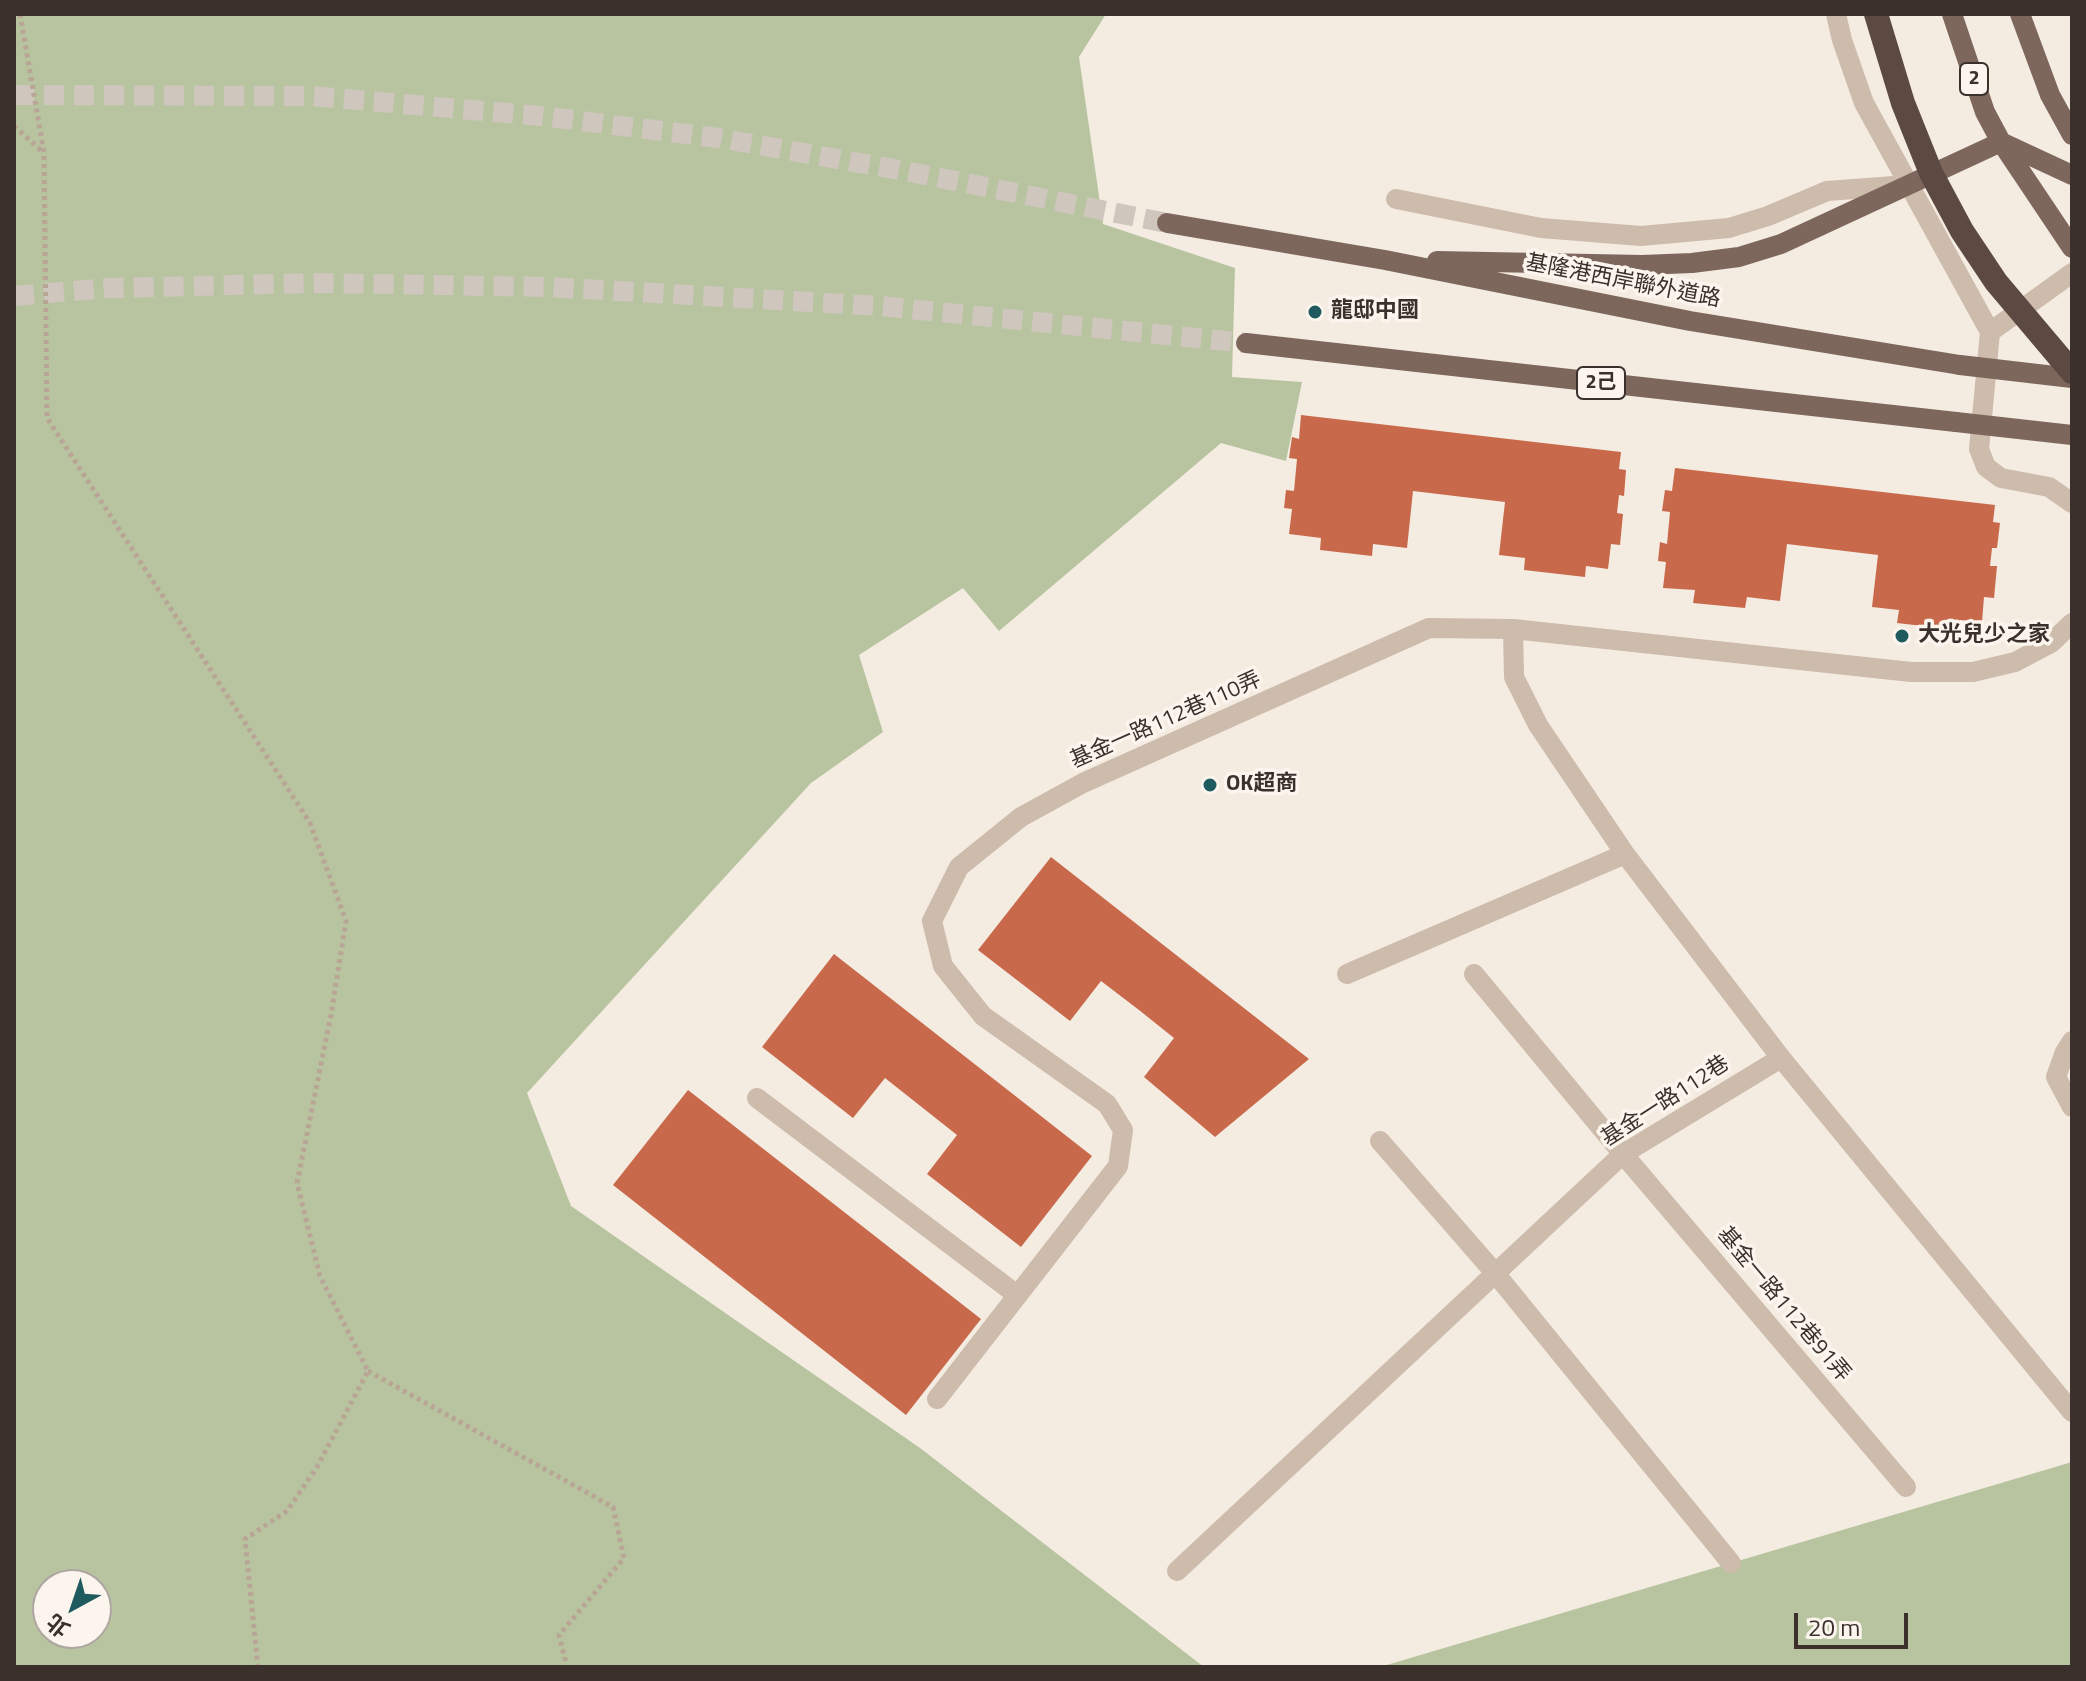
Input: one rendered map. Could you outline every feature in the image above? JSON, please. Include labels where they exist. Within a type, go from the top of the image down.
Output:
[{"type":"highway","points":[[1876,14],[1903,103],[1931,173],[1962,231],[1996,282],[2072,375]]},
{"type":"main road","name":"2","points":[[1952,14],[1985,112],[2001,142],[2072,248]]},
{"type":"main road","points":[[2020,14],[2050,95],[2072,135]]},
{"type":"main road","points":[[1385,260],[1642,265],[1739,257],[1781,244],[2001,142],[2072,175]]},
{"type":"main road","name":"基隆港西岸聯外道路","points":[[1167,223],[1385,260],[1690,321],[1960,365],[2072,375]]},
{"type":"main road","name":"2己","points":[[1246,343],[2072,435]]},
{"type":"street","points":[[1836,14],[1864,103],[1990,332],[1979,449],[1986,467],[2001,478],[2049,487],[2072,503]]},
{"type":"street","points":[[1396,199],[1541,228],[1641,236],[1729,228],[1768,216],[1827,191],[1907,185]]},
{"type":"street","points":[[1990,332],[2072,273]]},
{"type":"street","name":"基金一路112巷110弄","points":[[937,1399],[1118,1166],[1123,1130],[1107,1104],[983,1016],[943,966],[932,921],[959,867],[1021,817],[1083,783],[1429,628],[1513,629],[1911,672],[1973,672],[2015,662],[2051,643],[2072,623]]},
{"type":"street","points":[[1513,629],[1514,677],[1538,725],[1625,854],[1781,1058],[2072,1412]]},
{"type":"street","points":[[1347,974],[1625,854]]},
{"type":"street","name":"基金一路112巷91弄","points":[[1474,974],[1906,1487]]},
{"type":"street","points":[[2072,1041],[2056,1077],[2072,1107]]},
{"type":"street","name":"基金一路112巷","points":[[1177,1571],[1623,1154],[1781,1058]]},
{"type":"street","points":[[757,1098],[1017,1295]]},
{"type":"street","points":[[1380,1141],[1495,1273],[1731,1563]]},
{"type":"path","points":[[20,14],[44,153],[47,418],[310,823],[346,921],[331,1015],[297,1183],[320,1276],[368,1371],[613,1507],[624,1558],[559,1635],[567,1667]]},
{"type":"path","points":[[14,126],[44,153]]},
{"type":"path","points":[[258,1667],[245,1539],[287,1511],[317,1467],[368,1371]]},
{"type":"green space","points":[[14,14],[1106,14],[1079,57],[1103,224],[1235,268],[1232,377],[1302,382],[1286,461],[1221,443],[999,631],[963,588],[859,655],[883,732],[811,783],[527,1093],[571,1206],[920,1448],[1204,1667],[14,1667]]},
{"type":"green space","points":[[2072,1462],[2072,1667],[1380,1667],[1731,1563]]},
{"type":"building","points":[[1301,415],[1621,452],[1619,469],[1626,470],[1624,496],[1619,495],[1617,513],[1623,514],[1620,545],[1611,544],[1608,569],[1586,566],[1585,577],[1524,570],[1525,558],[1499,555],[1505,502],[1413,491],[1407,548],[1373,544],[1372,556],[1320,550],[1321,538],[1289,534],[1292,509],[1284,508],[1286,490],[1294,491],[1297,459],[1289,458],[1292,437],[1299,439]]},
{"type":"building","points":[[1675,468],[1995,505],[1993,522],[2000,523],[1997,548],[1992,548],[1990,566],[1997,566],[1994,598],[1984,597],[1982,622],[1960,620],[1958,630],[1897,623],[1899,610],[1872,607],[1878,555],[1787,544],[1780,601],[1747,597],[1745,608],[1693,603],[1695,590],[1663,588],[1666,562],[1658,561],[1660,542],[1667,544],[1670,512],[1662,511],[1665,490],[1672,491]]},
{"type":"building","points":[[1051,857],[1309,1059],[1215,1137],[1144,1077],[1174,1038],[1139,1010],[1101,981],[1070,1021],[978,950]]},
{"type":"building","points":[[834,954],[1092,1156],[1021,1247],[927,1174],[957,1135],[885,1078],[853,1118],[762,1047]]},
{"type":"building","points":[[688,1090],[981,1319],[906,1415],[613,1185]]},
{"type":"tunnel","points":[[14,95],[312,96],[541,116],[719,138],[1167,223]]},
{"type":"tunnel","points":[[14,296],[109,288],[315,283],[549,287],[880,306],[1246,343]]},
{"type":"place","name":"龍邸中國","points":[[1315,312]]},
{"type":"place","name":"大光兒少之家","points":[[1902,636]]},
{"type":"place","name":"OK超商","points":[[1210,785]]}]
